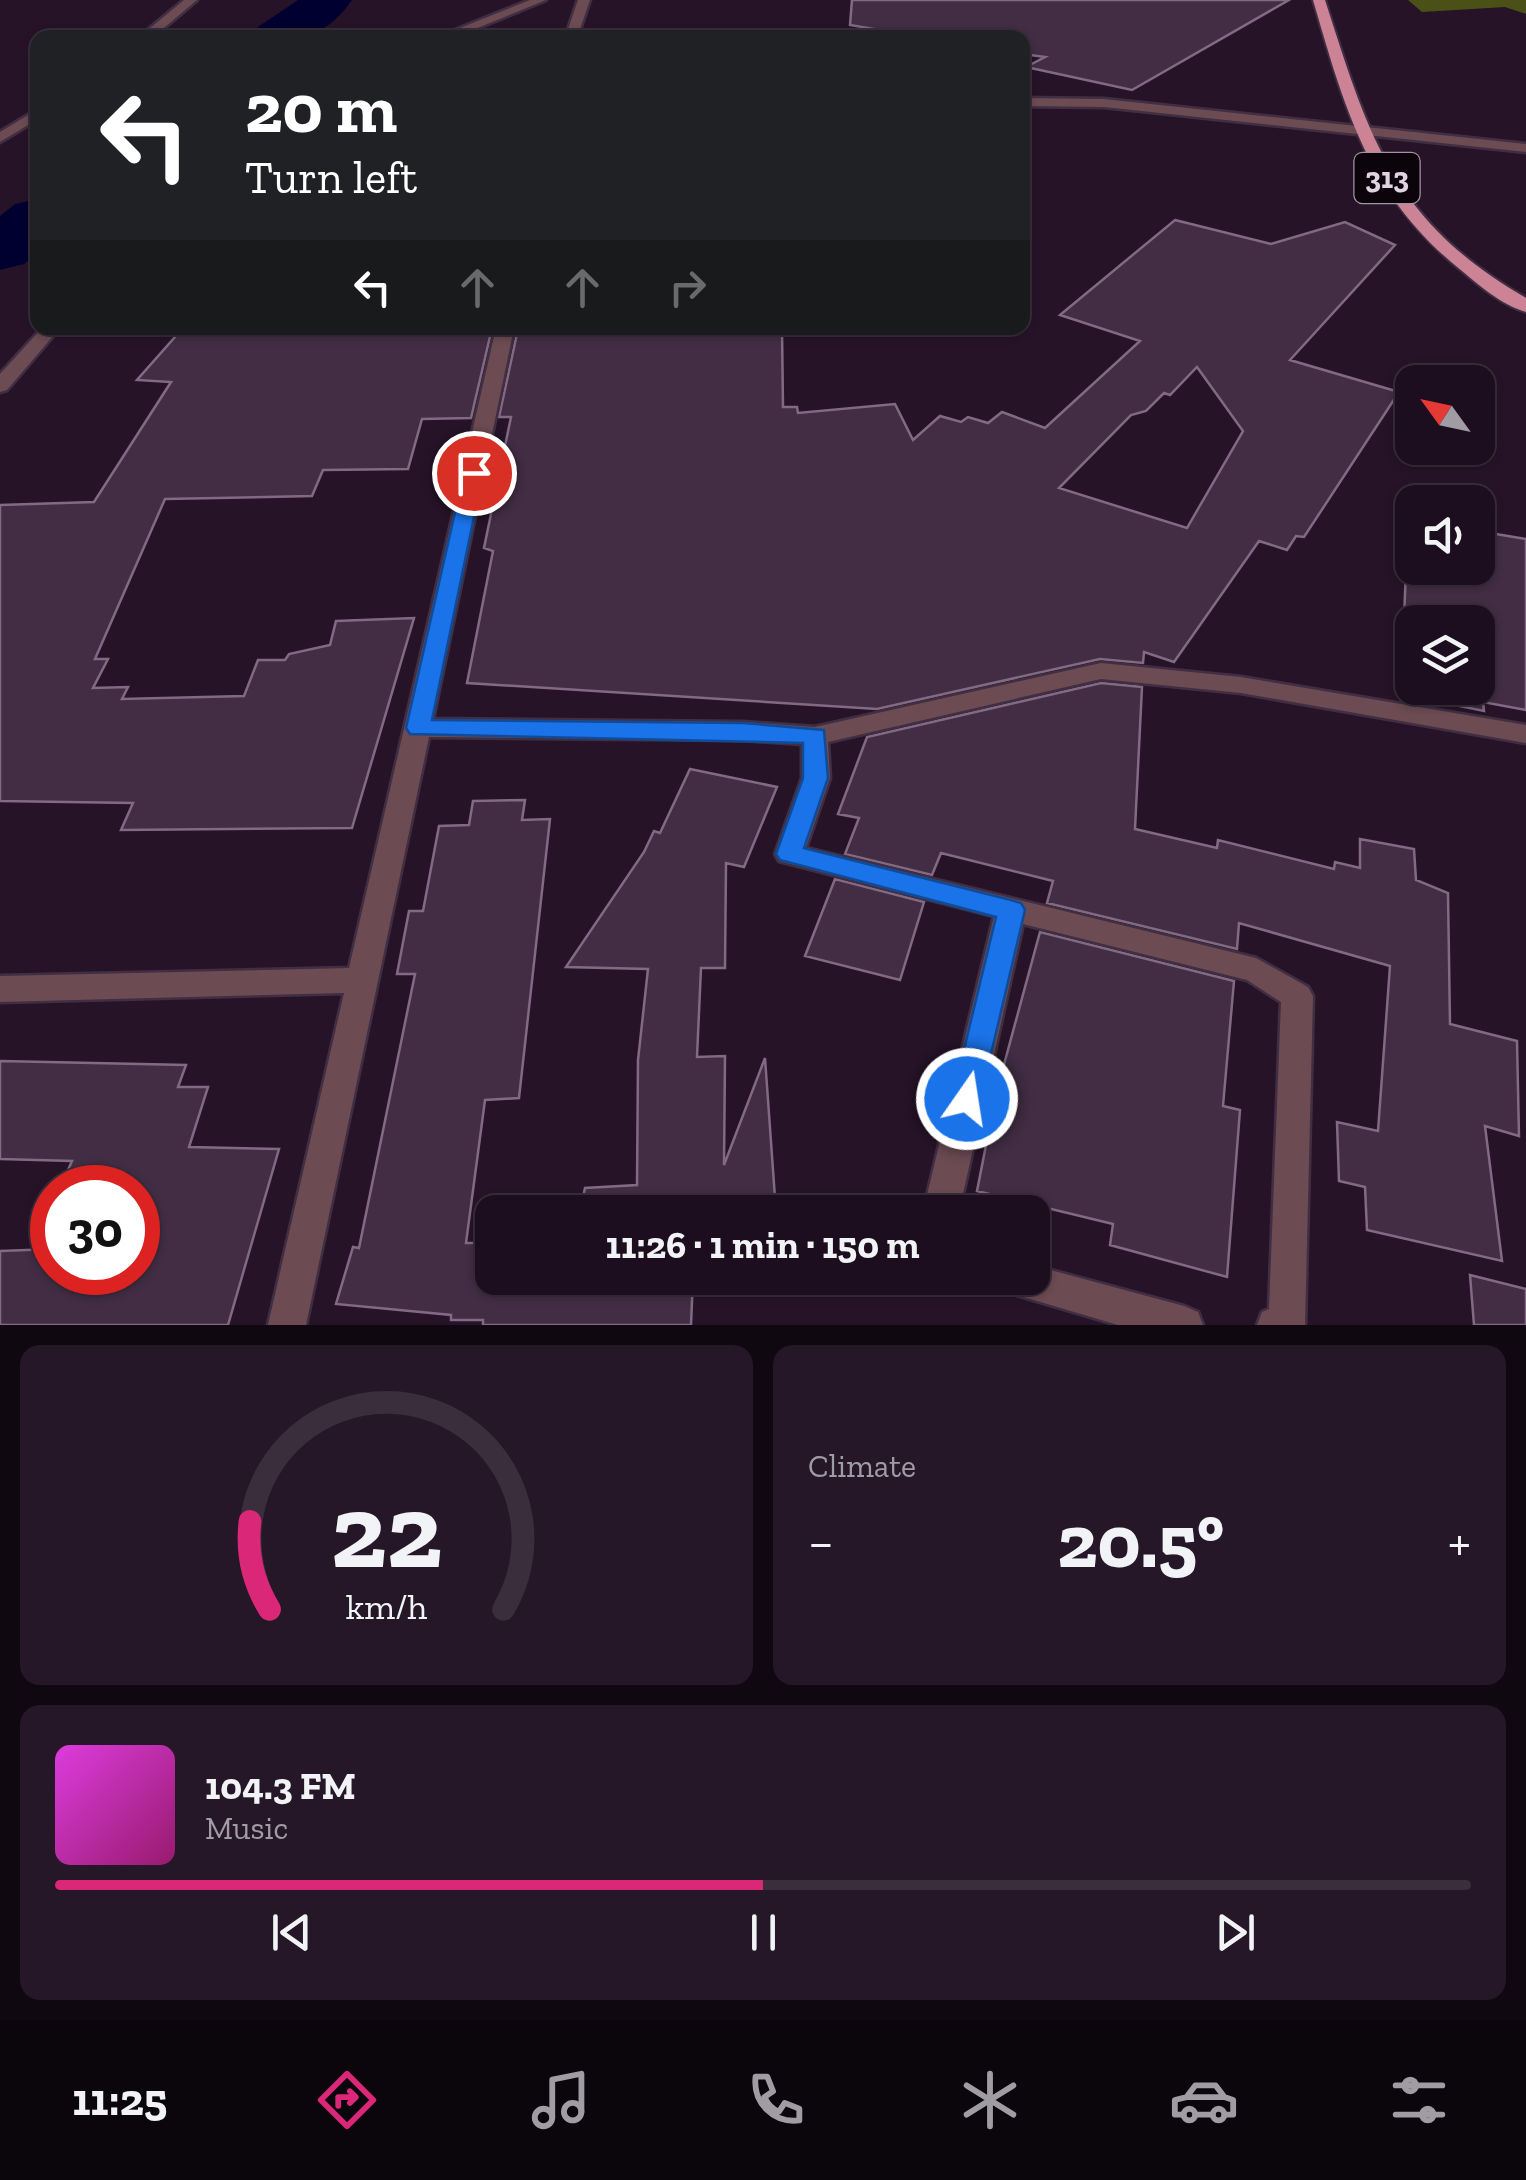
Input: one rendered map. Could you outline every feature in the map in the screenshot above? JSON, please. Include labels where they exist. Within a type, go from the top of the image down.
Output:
[{"type":"highway","name":"313","points":[[1319,0],[1362,132],[1377,164],[1437,238],[1526,306]]},
{"type":"street","points":[[154,30],[191,0]]},
{"type":"street","points":[[459,30],[540,0]]},
{"type":"street","points":[[574,30],[584,0]]},
{"type":"street","points":[[466,27],[465,18],[473,10]]},
{"type":"street","points":[[1030,102],[1104,103],[1526,148]]},
{"type":"street","points":[[0,138],[30,118]]},
{"type":"street","points":[[0,386],[45,335]]},
{"type":"street","points":[[287,1325],[503,335]]},
{"type":"street","points":[[418,728],[743,731],[815,736],[1101,671],[1241,686],[1526,734]]},
{"type":"street","points":[[815,736],[816,778],[789,854],[1256,970],[1297,996],[1288,1320],[1276,1325]]},
{"type":"street","points":[[945,1195],[1011,910]]},
{"type":"street","points":[[0,990],[363,980]]},
{"type":"street","points":[[1050,1288],[1184,1325]]},
{"type":"green space","points":[[1408,0],[1526,0],[1526,14],[1505,7],[1422,12]]},
{"type":"building","points":[[852,0],[1289,0],[1132,90],[1030,68],[1045,57],[1030,55],[1030,30],[880,30],[850,25]]},
{"type":"building","points":[[1175,220],[1271,244],[1345,222],[1395,245],[1290,360],[1395,391],[1395,398],[1304,537],[1296,536],[1287,550],[1259,541],[1174,662],[1144,652],[1143,663],[1100,659],[877,709],[467,683],[493,551],[484,548],[511,417],[499,417],[517,335],[782,335],[783,407],[797,407],[798,413],[895,404],[913,440],[940,416],[961,422],[968,417],[988,423],[1002,412],[1045,428],[1140,341],[1060,315]],"holes":[[[1197,367],[1243,431],[1187,528],[1059,488],[1131,415],[1146,411],[1164,393],[1170,395]]]},
{"type":"building","points":[[177,335],[490,335],[471,418],[422,419],[408,469],[323,470],[312,496],[165,499],[95,659],[108,659],[93,688],[128,687],[122,699],[244,696],[258,660],[285,660],[289,654],[330,645],[336,621],[414,618],[352,828],[121,830],[133,803],[0,801],[0,505],[94,502],[171,382],[137,380]]},
{"type":"building","points":[[1495,534],[1526,539],[1526,710],[1495,704],[1495,605],[1405,605],[1405,585],[1495,585]]},
{"type":"building","points":[[1101,683],[1142,687],[1135,829],[1217,848],[1218,840],[1334,869],[1335,862],[1360,868],[1360,839],[1414,849],[1416,880],[1448,893],[1450,1024],[1517,1041],[1519,1136],[1485,1126],[1502,1261],[1367,1230],[1365,1187],[1339,1181],[1337,1122],[1378,1131],[1390,966],[1239,923],[1237,949],[1047,903],[1053,881],[941,853],[932,875],[845,854],[859,818],[838,814],[867,737]]},
{"type":"building","points":[[1455,705],[1483,705],[1484,711]]},
{"type":"building","points":[[690,769],[777,787],[744,867],[726,863],[725,968],[701,968],[697,1057],[725,1056],[724,1165],[765,1058],[775,1195],[584,1195],[585,1188],[637,1185],[638,1060],[648,969],[566,967],[644,852],[654,831],[660,833]]},
{"type":"building","points":[[525,800],[522,820],[550,819],[519,1098],[485,1100],[466,1243],[475,1243],[475,1295],[692,1295],[691,1325],[483,1325],[483,1320],[451,1320],[451,1315],[336,1304],[353,1247],[359,1248],[415,974],[397,974],[409,911],[423,911],[439,826],[469,825],[473,801]]},
{"type":"building","points":[[835,879],[924,902],[900,980],[805,956]]},
{"type":"building","points":[[1040,932],[1234,981],[1223,1106],[1240,1110],[1227,1277],[1110,1245],[1113,1224],[1050,1209],[1050,1195],[993,1195],[977,1191],[996,1094]]},
{"type":"building","points":[[0,1061],[186,1065],[178,1087],[208,1087],[189,1147],[279,1149],[228,1325],[0,1325],[0,1251],[30,1250],[30,1295],[160,1295],[160,1165],[70,1165],[72,1161],[0,1159]]},
{"type":"building","points":[[1470,1275],[1526,1289],[1526,1325],[1474,1325]]},
{"type":"waterway","points":[[287,30],[329,0]]},
{"type":"waterway","points":[[0,250],[30,225]]},
{"type":"route","points":[[474,473],[418,728],[743,731],[815,736],[816,778],[789,854],[1011,910],[967,1099]]}]
